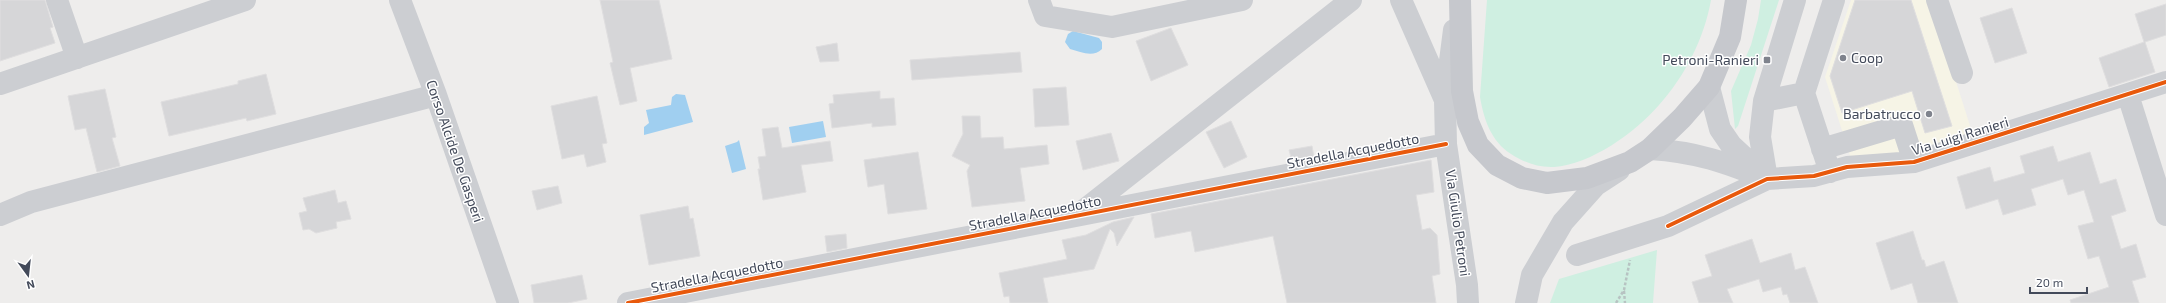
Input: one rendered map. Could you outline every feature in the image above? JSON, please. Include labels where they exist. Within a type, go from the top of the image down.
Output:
[{"type":"main road","points":[[1459,0],[1462,91],[1468,122],[1478,145],[1498,165],[1522,178],[1547,183],[1587,178],[1630,162],[1650,149],[1682,118],[1709,87],[1730,37],[1736,0]]},
{"type":"street","points":[[57,0],[77,58]]},
{"type":"street","points":[[0,84],[245,0]]},
{"type":"street","name":"Corso Alcide De Gasperi","points":[[400,0],[436,95],[508,303]]},
{"type":"street","points":[[1039,0],[1045,16],[1112,27],[1242,0]]},
{"type":"street","points":[[1075,217],[1350,0]]},
{"type":"street","points":[[1401,0],[1445,100]]},
{"type":"street","points":[[1445,100],[1459,0]]},
{"type":"street","points":[[1767,179],[1760,137],[1764,101],[1795,0]]},
{"type":"street","points":[[1830,172],[1804,93],[1834,0]]},
{"type":"street","points":[[1937,0],[1962,73]]},
{"type":"street","name":"Via Luigi Ranieri","points":[[1577,255],[1668,226],[1767,179],[1814,176],[1847,167],[1914,162],[2166,82]]},
{"type":"street","points":[[1709,87],[1720,129],[1731,145],[1767,179]]},
{"type":"street","points":[[1764,101],[1804,93]]},
{"type":"street","points":[[0,214],[31,202],[436,95]]},
{"type":"street","points":[[2128,95],[2166,215]]},
{"type":"street","name":"Via Giulio Petroni","points":[[1445,100],[1446,144],[1470,297]]},
{"type":"street","points":[[1822,149],[1902,125],[1914,162]]},
{"type":"street","name":"Stradella Acquedotto","points":[[628,303],[1446,144]]},
{"type":"street","points":[[1650,149],[1683,152],[1721,160],[1767,179]]},
{"type":"street","points":[[1526,303],[1532,275],[1563,222],[1596,185],[1630,162]]},
{"type":"path","points":[[1624,240],[1630,258],[1624,290],[1625,303]]},
{"type":"path","points":[[1616,303],[1624,290]]},
{"type":"shaded area","points":[[1851,0],[1930,0],[1973,135],[1927,150],[1852,162],[1825,77]]},
{"type":"green space","points":[[1487,0],[1711,0],[1704,29],[1685,69],[1659,105],[1638,126],[1597,154],[1568,165],[1543,167],[1521,160],[1504,149],[1493,136],[1486,122],[1480,97]]},
{"type":"green space","points":[[1761,0],[1779,0],[1738,126],[1735,129],[1731,91],[1751,45]]},
{"type":"green space","points":[[1657,250],[1653,303],[1550,303],[1559,279]]},
{"type":"water","points":[[1073,31],[1099,38],[1102,42],[1102,49],[1091,54],[1070,49],[1065,42],[1068,34]]},
{"type":"water","points":[[676,94],[685,95],[693,122],[644,135],[644,127],[649,123],[646,110],[671,105],[672,97]]},
{"type":"water","points":[[823,121],[826,137],[792,143],[789,127]]},
{"type":"water","points":[[739,140],[746,169],[732,173],[725,146]]},
{"type":"building","points":[[0,0],[45,0],[53,27],[50,28],[55,43],[0,61]]},
{"type":"building","points":[[600,0],[659,0],[672,59],[630,68],[637,101],[620,105],[610,63],[613,62]]},
{"type":"building","points":[[1855,0],[1911,0],[1952,126],[1925,133],[1912,91],[1842,113],[1830,76]]},
{"type":"building","points":[[2166,4],[2166,35],[2145,42],[2155,72],[2109,87],[2099,58],[2144,42],[2135,14]]},
{"type":"building","points":[[2012,8],[2027,53],[1995,63],[1980,18]]},
{"type":"building","points":[[1171,28],[1188,65],[1151,81],[1136,41]]},
{"type":"building","points":[[837,43],[839,61],[820,62],[816,47]]},
{"type":"building","points":[[1020,52],[1022,72],[912,80],[910,60]]},
{"type":"building","points":[[266,74],[276,114],[247,121],[246,118],[169,136],[161,102],[238,84],[238,81]]},
{"type":"building","points":[[1066,87],[1069,125],[1035,127],[1033,89]]},
{"type":"building","points":[[105,89],[116,137],[112,138],[120,166],[97,172],[86,128],[75,130],[68,96]]},
{"type":"building","points":[[880,91],[880,99],[894,98],[896,125],[872,127],[872,123],[832,128],[829,104],[834,103],[833,95]]},
{"type":"building","points":[[597,96],[607,143],[602,144],[606,162],[587,167],[584,154],[562,159],[551,106]]},
{"type":"building","points":[[962,116],[980,116],[981,138],[1003,137],[1004,149],[1047,145],[1049,164],[1020,168],[1025,201],[972,207],[967,171],[970,165],[952,156],[963,134]]},
{"type":"building","points":[[1231,121],[1247,157],[1224,168],[1206,132]]},
{"type":"building","points":[[778,127],[782,148],[830,141],[833,161],[801,165],[806,192],[763,200],[758,169],[760,169],[758,157],[766,156],[762,129]]},
{"type":"building","points":[[1111,133],[1119,161],[1083,170],[1076,141]]},
{"type":"building","points":[[1312,146],[1314,157],[1292,161],[1289,150]]},
{"type":"building","points":[[2053,146],[2058,162],[2090,152],[2100,184],[2116,179],[2126,211],[2111,216],[2121,249],[2136,244],[2146,277],[2132,281],[2139,303],[2071,303],[2070,300],[2109,287],[2099,256],[2088,259],[2078,226],[2094,222],[2084,190],[2068,195],[2063,179],[2031,189],[2036,205],[2003,215],[1998,199],[1966,209],[1957,177],[1990,167],[1994,182],[2025,173],[2020,156]]},
{"type":"building","points":[[918,152],[927,209],[888,214],[884,184],[868,187],[864,160]]},
{"type":"building","points":[[1431,160],[1434,192],[1416,195],[1422,230],[1430,228],[1437,235],[1440,274],[1432,276],[1436,303],[1287,303],[1273,236],[1195,252],[1191,231],[1155,238],[1151,214]]},
{"type":"building","points":[[558,186],[562,203],[537,210],[532,191]]},
{"type":"building","points":[[335,190],[338,203],[346,201],[351,219],[336,222],[337,228],[316,233],[309,229],[303,230],[299,213],[307,211],[303,198]]},
{"type":"building","points":[[688,206],[690,219],[693,218],[700,256],[649,265],[640,215]]},
{"type":"building","points":[[1134,217],[1117,246],[1114,233],[1110,229],[1094,269],[1043,278],[1048,303],[1010,303],[1009,296],[1004,297],[999,273],[1067,259],[1062,240],[1086,235],[1113,222]]},
{"type":"building","points":[[1913,231],[1922,260],[1924,260],[1926,267],[1944,261],[1958,303],[1918,303],[1912,283],[1891,290],[1876,243]]},
{"type":"building","points":[[846,234],[847,248],[827,252],[825,236]]},
{"type":"building","points":[[1752,239],[1760,263],[1791,253],[1795,270],[1805,267],[1818,303],[1790,303],[1787,294],[1783,295],[1781,287],[1763,292],[1759,279],[1727,289],[1733,303],[1699,303],[1692,282],[1712,276],[1705,255]]},
{"type":"building","points":[[582,275],[587,299],[568,303],[534,303],[531,285]]},
{"type":"cycle path","points":[[1668,226],[1767,179],[1814,176],[1847,167],[1914,162],[2166,82]]},
{"type":"cycle path","points":[[628,303],[1446,144]]},
{"type":"place","name":"Coop","points":[[1843,58]]},
{"type":"place","name":"Petroni-Ranieri","points":[[1767,60]]},
{"type":"place","name":"Barbatrucco","points":[[1929,114]]}]
